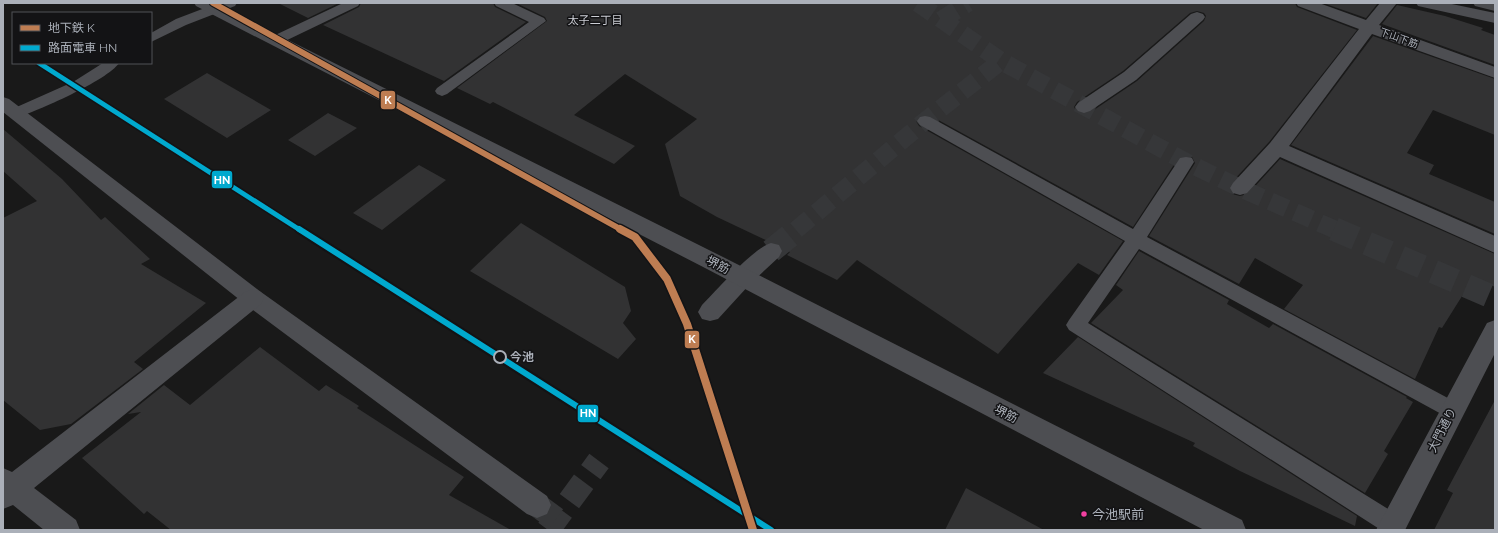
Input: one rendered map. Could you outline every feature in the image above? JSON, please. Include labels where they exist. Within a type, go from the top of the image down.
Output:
[{"type":"highway","points":[[1481,3],[1495,6]]},
{"type":"street","name":"下山下筋","points":[[1304,3],[1495,73]]},
{"type":"street","points":[[1240,188],[1277,148],[1389,3]]},
{"type":"street","points":[[1424,3],[1495,18]]},
{"type":"street","name":"堺筋","points":[[216,5],[276,40],[1232,530]]},
{"type":"street","points":[[1084,107],[1130,76],[1197,17]]},
{"type":"street","points":[[7,112],[253,298],[537,505]]},
{"type":"street","points":[[1277,148],[1495,245]]},
{"type":"street","points":[[710,312],[742,278],[771,251]]},
{"type":"street","points":[[66,530],[6,489],[253,298]]},
{"type":"street","name":"大門通り","points":[[1392,527],[1495,330]]},
{"type":"lane","points":[[276,40],[353,3]]},
{"type":"lane","points":[[442,91],[539,21],[501,3]]},
{"type":"lane","points":[[152,37],[216,5]]},
{"type":"lane","points":[[7,112],[50,98],[84,81],[110,64]]},
{"type":"lane","points":[[925,121],[1136,239],[1452,410]]},
{"type":"lane","points":[[1186,162],[1136,239],[1076,325],[1392,527]]},
{"type":"building","points":[[278,3],[339,3],[308,18]]},
{"type":"building","points":[[361,3],[493,3],[495,7],[526,22],[444,81],[323,25],[359,7]]},
{"type":"building","points":[[516,3],[1295,3],[1297,7],[1357,30],[1269,142],[1232,182],[1229,187],[1232,194],[1240,196],[1248,194],[1280,159],[1495,254],[1495,287],[1474,277],[1442,328],[1439,327],[1415,379],[1284,309],[1303,285],[1255,258],[1239,284],[1149,236],[1195,163],[1192,157],[1179,157],[1133,227],[931,116],[920,116],[916,121],[919,126],[1123,241],[1099,275],[1078,263],[998,354],[857,260],[837,280],[787,255],[790,252],[782,248],[779,244],[770,242],[717,217],[680,196],[665,144],[697,119],[625,74],[574,115],[635,146],[614,164],[493,102],[490,104],[457,88],[547,21],[545,17]],"holes":[[[1197,11],[1204,13],[1206,16],[1204,21],[1137,81],[1091,112],[1084,114],[1077,112],[1074,107],[1077,102],[1123,71],[1190,13]]]},
{"type":"building","points":[[1323,3],[1378,3],[1366,18]]},
{"type":"building","points":[[1397,5],[1445,16],[1483,28],[1481,30],[1495,35],[1495,65],[1382,24]]},
{"type":"building","points":[[1373,36],[1495,79],[1495,135],[1433,110],[1407,153],[1434,165],[1429,174],[1495,202],[1495,234],[1291,145]]},
{"type":"building","points":[[207,73],[271,110],[227,138],[164,99]]},
{"type":"building","points":[[328,113],[357,128],[315,156],[288,140]]},
{"type":"building","points":[[3,129],[62,179],[101,220],[105,217],[150,259],[141,264],[206,303],[134,362],[143,369],[71,424],[40,430],[3,400],[3,218],[37,201],[3,171]]},
{"type":"building","points":[[419,165],[446,180],[382,230],[353,213]]},
{"type":"building","points":[[521,223],[625,287],[631,311],[623,323],[636,339],[618,359],[470,271]]},
{"type":"building","points":[[1139,251],[1229,300],[1227,304],[1269,328],[1273,324],[1407,397],[1406,398],[1413,402],[1384,451],[1388,454],[1365,493],[1091,323],[1123,290],[1116,285]]},
{"type":"building","points":[[1078,337],[1357,516],[1355,526],[1240,471],[1193,446],[1195,443],[1043,373]]},
{"type":"building","points":[[260,347],[319,391],[326,385],[359,406],[357,408],[464,477],[449,495],[511,530],[171,530],[147,511],[144,514],[82,458],[141,412],[128,414],[164,385],[190,405]]},
{"type":"building","points":[[1495,400],[1495,530],[1434,530],[1453,493],[1447,490]]},
{"type":"building","points":[[966,488],[1044,530],[945,530]]},
{"type":"tunnel","points":[[918,3],[942,20]]},
{"type":"tunnel","points":[[942,20],[968,3]]},
{"type":"tunnel","points":[[942,20],[1001,61]]},
{"type":"tunnel","points":[[796,230],[925,121],[1001,61]]},
{"type":"tunnel","points":[[1001,61],[1186,162],[1240,188],[1336,230]]},
{"type":"tunnel","points":[[771,251],[798,229]]},
{"type":"tunnel","points":[[1334,229],[1495,298]]},
{"type":"tunnel","points":[[548,530],[599,461]]},
{"type":"tunnel","points":[[537,505],[556,519]]},
{"type":"metro line","name":"K","points":[[213,3],[635,237],[667,279],[687,324],[753,530]]},
{"type":"tram line","name":"HN","points":[[41,64],[771,530]]},
{"type":"place","name":"今池","points":[[500,357]]},
{"type":"place","name":"今池駅前","points":[[1084,514]]},
{"type":"district","name":"太子二丁目","points":[[595,20]]}]
